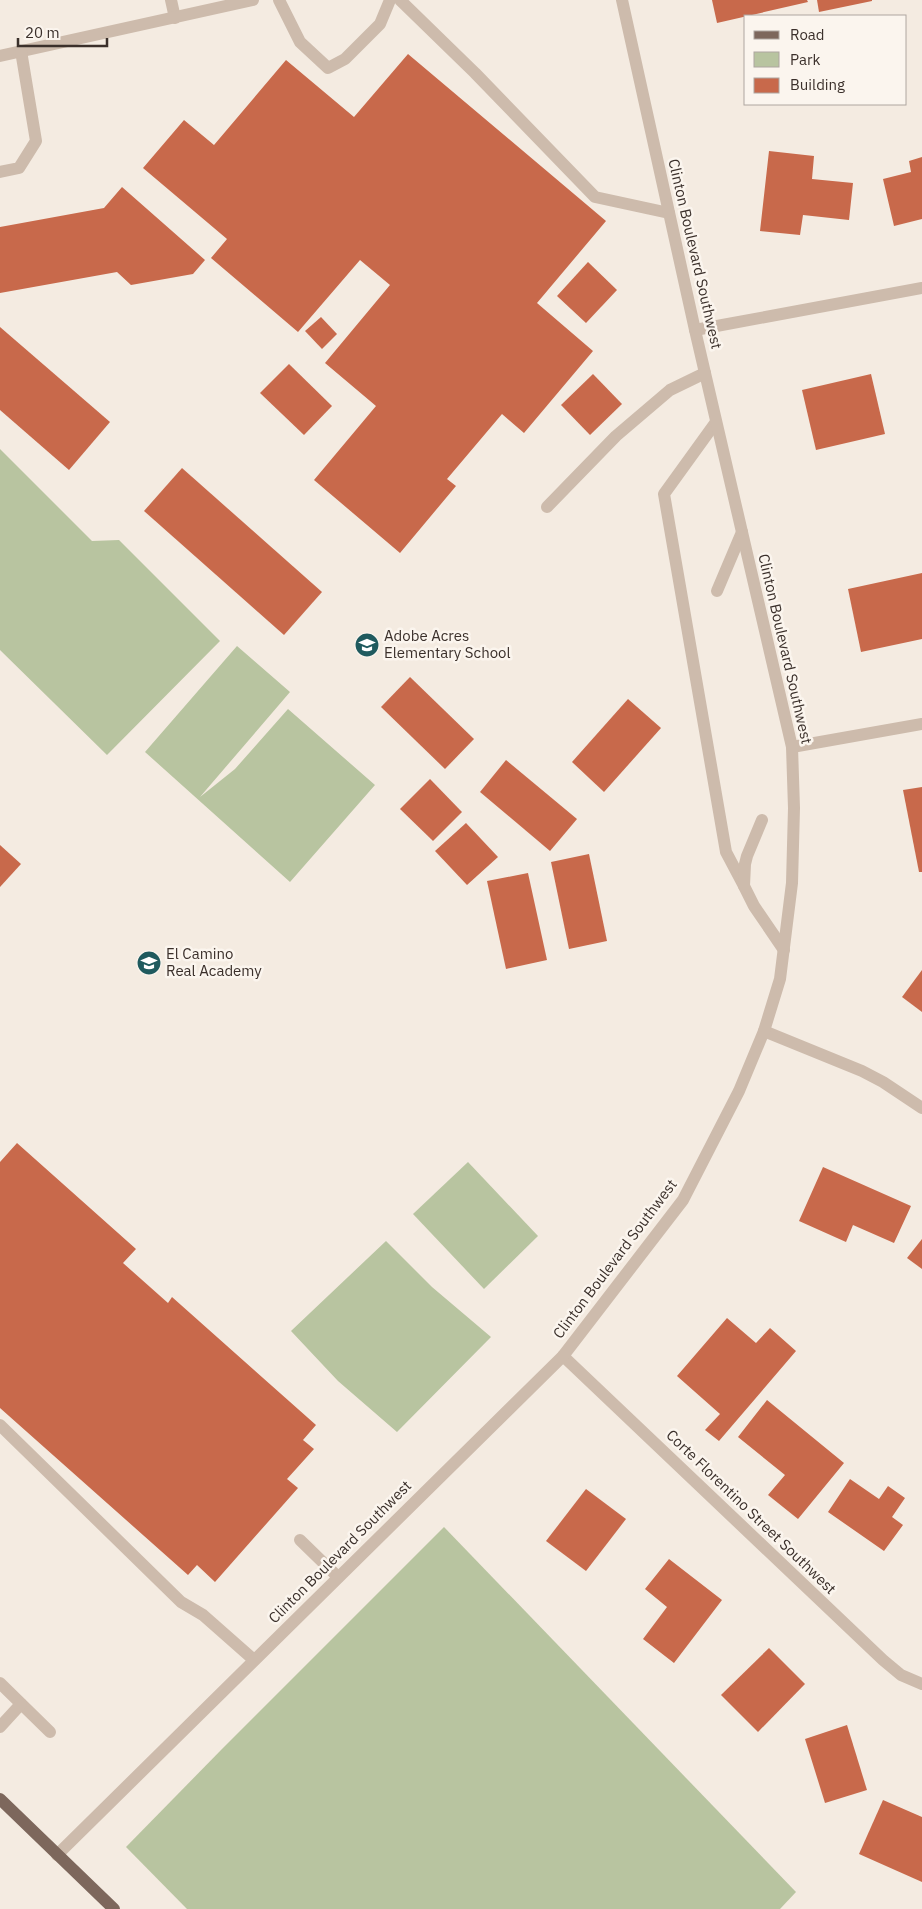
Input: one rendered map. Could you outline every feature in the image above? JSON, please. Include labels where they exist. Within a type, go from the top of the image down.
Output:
[{"type":"main road","points":[[0,1799],[114,1909]]},
{"type":"street","points":[[171,0],[175,18]]},
{"type":"street","points":[[0,56],[253,0]]},
{"type":"street","points":[[279,0],[300,42],[328,68],[345,59],[380,24],[390,0]]},
{"type":"street","points":[[400,0],[475,73],[595,197],[670,213]]},
{"type":"street","name":"Clinton Boulevard Southwest","points":[[57,1854],[563,1356],[683,1200],[738,1091],[764,1031],[780,979],[792,883],[794,808],[792,747],[695,330],[622,0]]},
{"type":"street","points":[[0,172],[19,168],[36,141],[21,51]]},
{"type":"street","points":[[695,330],[922,288]]},
{"type":"street","points":[[547,507],[616,436],[670,390],[705,373]]},
{"type":"street","points":[[716,422],[664,494],[726,852],[754,906],[784,950]]},
{"type":"street","points":[[717,591],[742,532]]},
{"type":"street","points":[[792,747],[922,724]]},
{"type":"street","points":[[744,886],[744,864],[762,820]]},
{"type":"street","points":[[764,1031],[862,1071],[883,1082],[922,1108]]},
{"type":"street","name":"Corte Florentino Street Southwest","points":[[563,1356],[883,1660],[901,1675],[922,1684]]},
{"type":"street","points":[[0,1425],[181,1602],[203,1615],[254,1660]]},
{"type":"street","points":[[300,1540],[338,1577]]},
{"type":"street","points":[[0,1683],[50,1732]]},
{"type":"street","points":[[0,1727],[21,1704]]},
{"type":"green space","points":[[0,449],[92,541],[119,540],[220,641],[107,755],[0,650]]},
{"type":"green space","points":[[237,646],[290,692],[200,797],[235,769],[288,709],[375,785],[290,882],[145,752]]},
{"type":"green space","points":[[468,1162],[538,1236],[484,1289],[413,1214]]},
{"type":"green space","points":[[386,1241],[432,1287],[491,1337],[397,1432],[338,1381],[291,1331]]},
{"type":"green space","points":[[444,1527],[796,1892],[780,1909],[187,1909],[126,1847]]},
{"type":"building","points":[[712,0],[807,0],[808,2],[752,15],[744,15],[744,17],[717,23]]},
{"type":"building","points":[[817,0],[872,0],[872,1],[819,12]]},
{"type":"building","points":[[408,54],[606,221],[537,303],[593,351],[524,433],[502,414],[447,479],[456,486],[400,553],[314,480],[376,406],[325,363],[390,285],[360,260],[298,332],[211,258],[227,239],[143,168],[184,120],[214,145],[286,60],[354,117]]},
{"type":"building","points":[[769,151],[814,156],[812,179],[853,183],[849,220],[803,215],[800,235],[760,231]]},
{"type":"building","points":[[922,157],[922,219],[894,226],[883,179],[911,172],[909,161]]},
{"type":"building","points":[[122,187],[205,260],[193,274],[131,285],[117,272],[0,293],[0,227],[104,208]]},
{"type":"building","points":[[588,262],[617,290],[586,323],[557,296]]},
{"type":"building","points":[[321,317],[337,334],[322,349],[305,331]]},
{"type":"building","points":[[0,327],[110,422],[69,470],[0,410]]},
{"type":"building","points":[[289,364],[332,406],[304,435],[260,393]]},
{"type":"building","points":[[593,374],[622,404],[590,435],[561,405]]},
{"type":"building","points":[[871,374],[885,434],[816,450],[802,390]]},
{"type":"building","points":[[182,468],[322,592],[284,635],[144,511]]},
{"type":"building","points":[[922,573],[922,639],[861,652],[848,589]]},
{"type":"building","points":[[410,677],[474,739],[445,769],[381,707]]},
{"type":"building","points":[[628,699],[661,728],[604,792],[572,762]]},
{"type":"building","points":[[506,760],[577,819],[550,851],[480,792]]},
{"type":"building","points":[[430,779],[462,812],[433,841],[400,809]]},
{"type":"building","points":[[922,787],[922,872],[919,872],[903,790]]},
{"type":"building","points":[[466,823],[498,857],[467,885],[435,851]]},
{"type":"building","points":[[0,845],[21,864],[0,887]]},
{"type":"building","points":[[589,854],[607,941],[569,949],[551,862]]},
{"type":"building","points":[[528,873],[547,960],[506,969],[487,881]]},
{"type":"building","points":[[922,970],[922,1012],[902,997]]},
{"type":"building","points":[[17,1143],[136,1249],[123,1263],[168,1303],[172,1297],[316,1425],[303,1440],[314,1449],[287,1479],[298,1488],[215,1582],[197,1565],[188,1575],[0,1408],[0,1162]]},
{"type":"building","points":[[823,1167],[911,1206],[894,1243],[853,1225],[846,1242],[799,1221]]},
{"type":"building","points":[[922,1239],[922,1269],[907,1258]]},
{"type":"building","points":[[727,1318],[756,1343],[770,1328],[796,1351],[719,1441],[705,1430],[720,1414],[677,1376]]},
{"type":"building","points":[[767,1400],[844,1463],[798,1519],[768,1495],[785,1475],[738,1437]]},
{"type":"building","points":[[850,1479],[879,1499],[888,1486],[905,1498],[892,1517],[903,1525],[884,1551],[828,1512]]},
{"type":"building","points":[[586,1489],[626,1519],[586,1571],[546,1541]]},
{"type":"building","points":[[669,1559],[722,1600],[674,1663],[643,1639],[667,1607],[645,1589]]},
{"type":"building","points":[[769,1648],[805,1684],[758,1732],[721,1695]]},
{"type":"building","points":[[847,1725],[867,1790],[825,1803],[805,1739]]},
{"type":"building","points":[[883,1800],[922,1817],[922,1882],[859,1854]]},
{"type":"place","name":"Adobe Acres Elementary School","points":[[367,645]]},
{"type":"place","name":"El Camino Real Academy","points":[[149,963]]}]
